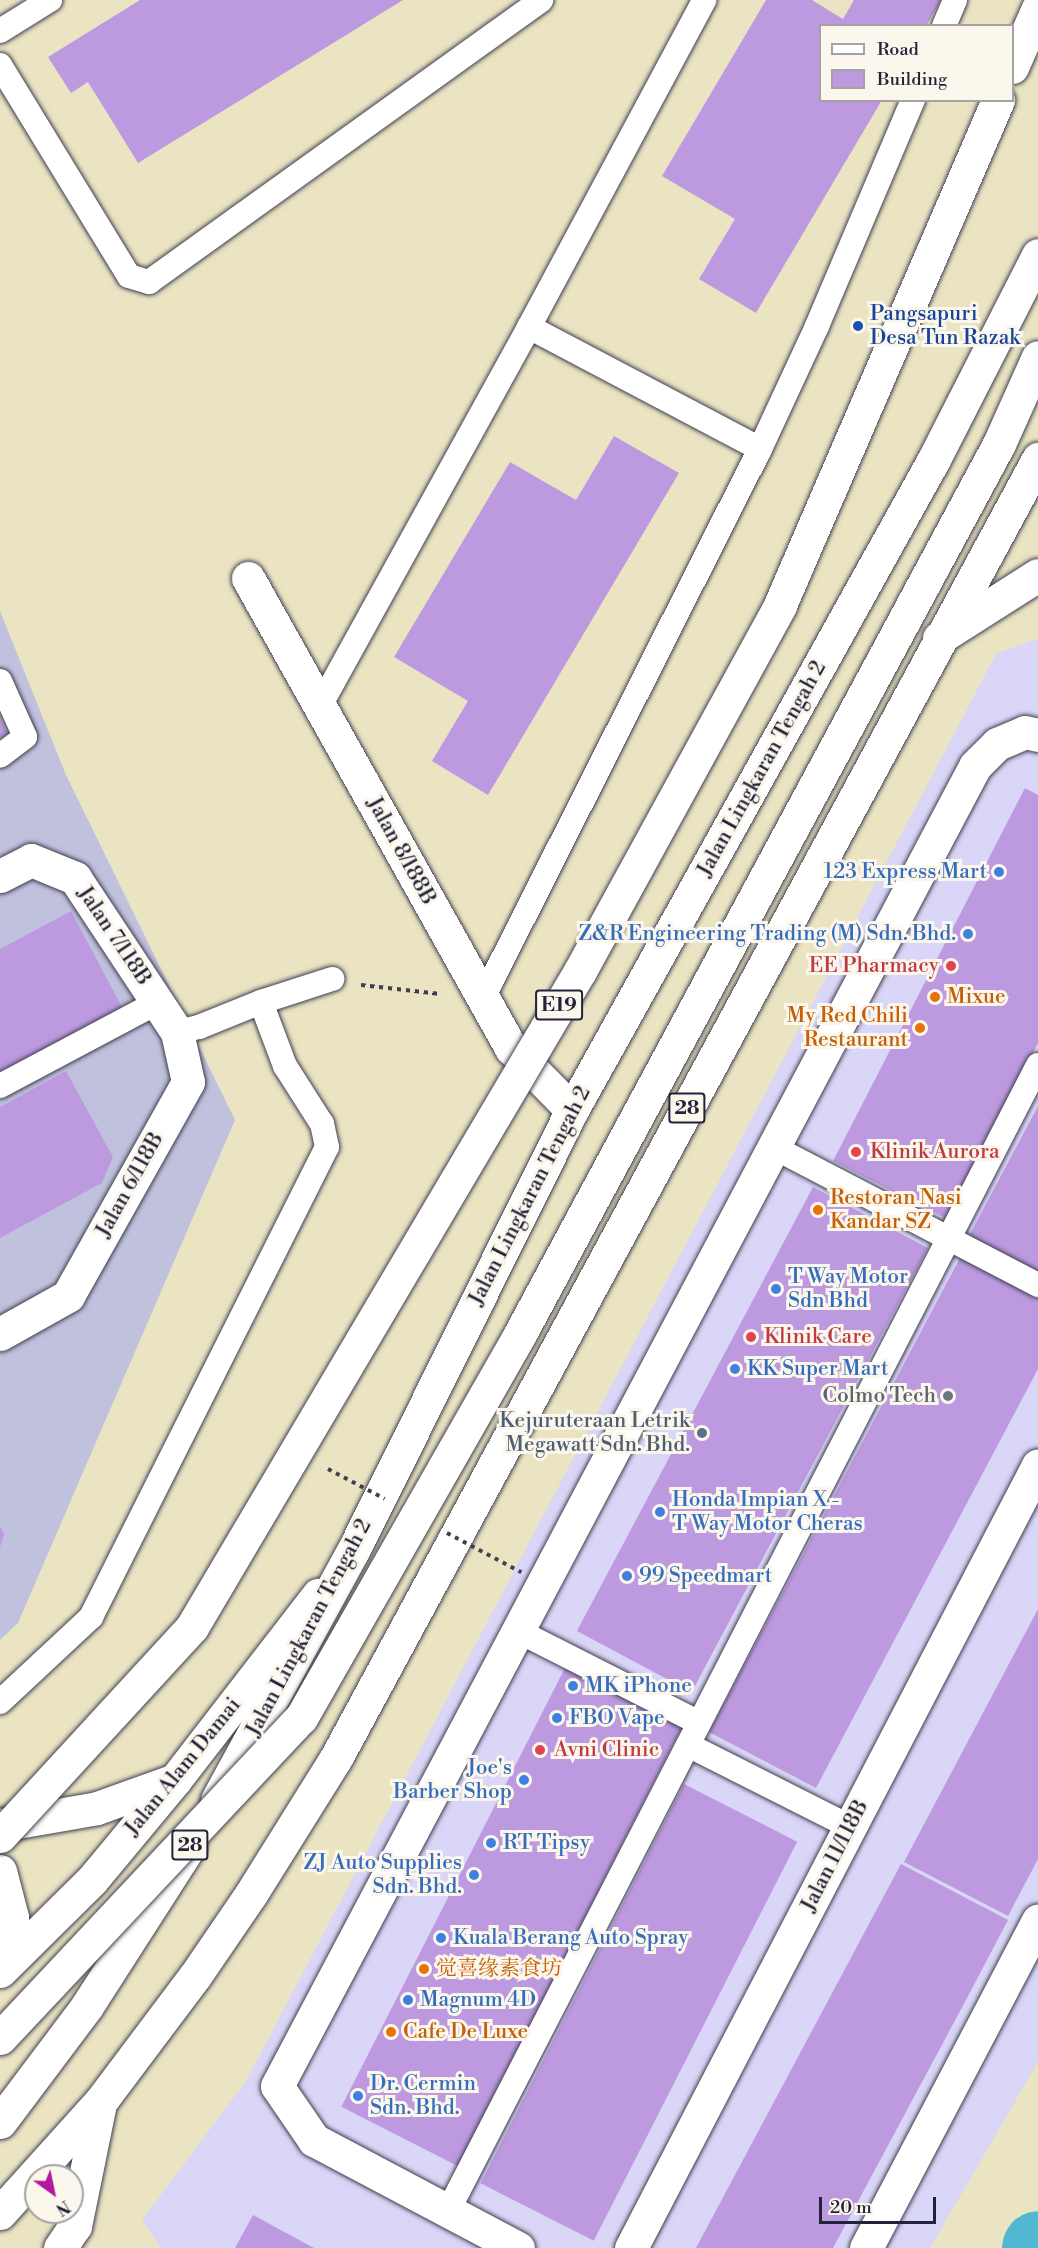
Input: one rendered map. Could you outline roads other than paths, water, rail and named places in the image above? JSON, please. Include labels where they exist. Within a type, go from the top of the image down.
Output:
[{"type":"main road","points":[[1014,62],[1038,8]]},
{"type":"main road","name":"E19","points":[[0,1836],[192,1627],[580,971],[780,605],[997,102]]},
{"type":"main road","name":"Jalan Lingkaran Tengah 2","points":[[0,2122],[87,2006],[169,1882],[213,1806],[353,1551],[572,1110],[933,461],[1038,255]]},
{"type":"main road","points":[[0,2038],[301,1718],[521,1332],[994,454],[1038,357]]},
{"type":"main road","name":"28","points":[[0,2213],[101,2101],[195,1976],[251,1894],[336,1758],[939,638],[1038,459]]},
{"type":"main road","points":[[939,638],[1038,575]]},
{"type":"main road","name":"Jalan 8/188B","points":[[248,578],[511,1048],[572,1110]]},
{"type":"main road","points":[[518,2248],[314,2140],[277,2086],[975,766],[997,744],[1025,732],[1038,735]]},
{"type":"main road","name":"Jalan 7/118B","points":[[0,876],[31,860],[75,878],[158,1002]]},
{"type":"main road","name":"Jalan 6/118B","points":[[0,1334],[68,1296],[188,1082],[177,1032],[158,1002]]},
{"type":"main road","name":"Jalan 11/118B","points":[[631,2248],[1038,1465]]},
{"type":"main road","name":"Jalan Alam Damai","points":[[0,1971],[92,1880],[175,1780],[353,1551]]},
{"type":"main road","points":[[0,1825],[97,1809],[175,1780]]},
{"type":"main road","points":[[0,1871],[12,1917],[0,1950]]},
{"type":"main road","points":[[866,2248],[1038,1920]]},
{"type":"main road","points":[[60,2248],[75,2226],[101,2101]]},
{"type":"lane","points":[[0,31],[50,0]]},
{"type":"lane","points":[[0,65],[129,276],[149,282],[541,0]]},
{"type":"lane","points":[[320,706],[530,327],[704,0]]},
{"type":"lane","points":[[945,24],[955,0]]},
{"type":"lane","points":[[483,998],[760,448],[817,326],[912,102]]},
{"type":"lane","points":[[530,327],[760,448]]},
{"type":"lane","points":[[0,681],[25,737],[0,756]]},
{"type":"lane","points":[[177,1032],[199,1027],[261,1002],[332,980]]},
{"type":"lane","points":[[0,1086],[158,1002]]},
{"type":"lane","points":[[0,1702],[91,1617],[327,1147],[322,1124],[285,1066],[261,1002]]},
{"type":"lane","points":[[448,2211],[1038,1065]]},
{"type":"lane","points":[[773,1147],[1038,1285]]},
{"type":"lane","points":[[518,1631],[699,1723]]},
{"type":"lane","points":[[688,1745],[850,1827]]},
{"type":"place","name":"Pangsapuri Desa Tun Razak","points":[[858,326]]},
{"type":"place","name":"123 Express Mart","points":[[999,872]]},
{"type":"place","name":"Z&R Engineering Trading (M) Sdn. Bhd.","points":[[968,934]]},
{"type":"place","name":"EE Pharmacy","points":[[951,966]]},
{"type":"place","name":"Mixue","points":[[935,997]]},
{"type":"place","name":"My Red Chili Restaurant","points":[[920,1028]]},
{"type":"place","name":"Klinik Aurora","points":[[856,1152]]},
{"type":"place","name":"Restoran Nasi Kandar SZ","points":[[818,1210]]},
{"type":"place","name":"T Way Motor Sdn Bhd","points":[[776,1289]]},
{"type":"place","name":"Klinik Care","points":[[751,1337]]},
{"type":"place","name":"KK Super Mart","points":[[735,1369]]},
{"type":"place","name":"Colmo Tech","points":[[948,1396]]},
{"type":"place","name":"Kejuruteraan Letrik Megawatt Sdn. Bhd.","points":[[702,1433]]},
{"type":"place","name":"Honda Impian X - T Way Motor Cheras","points":[[660,1512]]},
{"type":"place","name":"99 Speedmart","points":[[627,1576]]},
{"type":"place","name":"MK iPhone","points":[[573,1686]]},
{"type":"place","name":"FBO Vape","points":[[557,1718]]},
{"type":"place","name":"Avni Clinic","points":[[540,1750]]},
{"type":"place","name":"Joe's Barber Shop","points":[[524,1780]]},
{"type":"place","name":"RT Tipsy","points":[[491,1843]]},
{"type":"place","name":"ZJ Auto Supplies Sdn. Bhd.","points":[[474,1875]]},
{"type":"place","name":"Kuala Berang Auto Spray","points":[[441,1938]]},
{"type":"place","name":"觉喜缘素食坊","points":[[424,1969]]},
{"type":"place","name":"Magnum 4D","points":[[408,2000]]},
{"type":"place","name":"Cafe De Luxe","points":[[391,2032]]},
{"type":"place","name":"Dr. Cermin Sdn. Bhd.","points":[[358,2096]]}]
